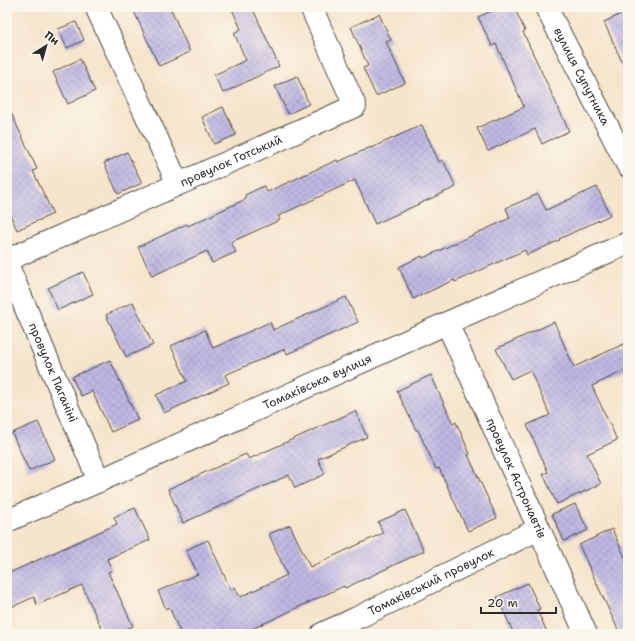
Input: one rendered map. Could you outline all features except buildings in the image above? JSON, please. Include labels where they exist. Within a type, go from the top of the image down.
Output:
[{"type":"street","points":[[96,7],[178,184]]},
{"type":"street","name":"провулок Готський","points":[[7,260],[355,106],[311,7]]},
{"type":"street","name":"вулиця Супутника","points":[[546,7],[628,166]]},
{"type":"street","name":"Томаківська вулиця","points":[[7,521],[99,481],[628,242]]},
{"type":"street","name":"провулок Паганіні","points":[[7,264],[99,481]]},
{"type":"street","name":"провулок Астронавтів","points":[[447,323],[586,634]]},
{"type":"street","name":"Томаківський провулок","points":[[322,634],[361,626],[539,529]]}]
